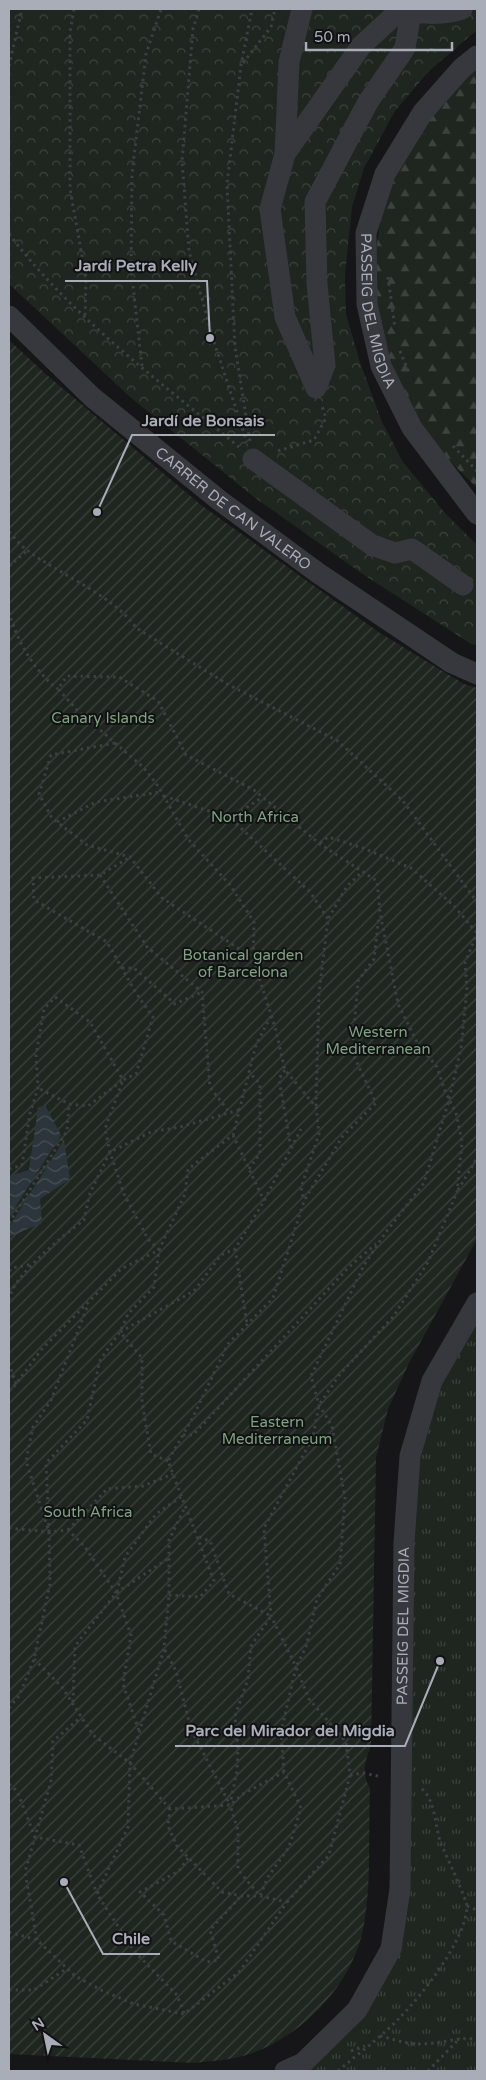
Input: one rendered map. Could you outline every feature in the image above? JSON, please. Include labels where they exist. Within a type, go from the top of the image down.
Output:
[{"type":"street","points":[[302,9],[289,62],[285,154],[270,209],[285,317],[316,388]]},
{"type":"street","points":[[285,154],[361,46],[399,11],[454,12],[462,9]]},
{"type":"street","points":[[316,388],[325,365],[317,284],[315,202],[368,102],[405,48],[411,11]]},
{"type":"street","name":"PASSEIG DEL MIGDIA","points":[[477,56],[462,68],[423,112],[385,174],[366,233],[367,304],[381,366],[412,428],[477,514]]},
{"type":"street","name":"CARRER DE CAN VALERO","points":[[9,316],[92,397],[219,500],[318,574],[452,663],[477,674]]},
{"type":"street","points":[[253,459],[372,545],[395,553],[412,549],[463,585]]},
{"type":"street","name":"PASSEIG DEL MIGDIA","points":[[286,2071],[303,2063],[357,2010],[391,1949],[400,1889],[404,1544],[410,1456],[432,1381],[477,1303]]},
{"type":"path","points":[[9,66],[22,9]]},
{"type":"path","points":[[74,9],[70,32],[70,189],[86,278],[85,318]]},
{"type":"path","points":[[142,366],[131,268],[132,174],[146,54],[161,9]]},
{"type":"path","points":[[200,9],[194,29],[182,161],[188,251],[213,338],[253,459]]},
{"type":"path","points":[[252,9],[241,65],[227,184],[234,347],[253,459]]},
{"type":"path","points":[[241,65],[271,26],[276,9]]},
{"type":"path","points":[[9,234],[32,264],[85,318],[253,459]]},
{"type":"path","points":[[388,274],[396,336]]},
{"type":"path","points":[[397,345],[412,380]]},
{"type":"path","points":[[253,459],[314,440],[326,418],[316,388]]},
{"type":"path","points":[[452,445],[477,471]]},
{"type":"path","points":[[9,532],[27,551],[104,600],[131,621],[136,628],[228,685],[338,741],[404,801],[477,902]]},
{"type":"path","points":[[9,566],[27,551]]},
{"type":"path","points":[[9,612],[24,649],[44,679],[58,689],[78,711],[144,768],[164,796],[188,838],[230,884],[254,922],[253,958],[286,1070],[316,1106]]},
{"type":"path","points":[[58,689],[67,676],[119,677],[158,701],[186,755],[234,779],[263,797],[320,844],[376,881],[380,912],[398,1004],[418,1044],[437,1067],[456,1113],[462,1142],[457,1192]]},
{"type":"path","points":[[115,743],[51,755],[39,794],[52,818],[87,845],[130,857],[162,898],[253,958]]},
{"type":"path","points":[[57,822],[96,802],[161,792]]},
{"type":"path","points":[[164,796],[230,818],[310,892],[328,919]]},
{"type":"path","points":[[230,818],[263,797]]},
{"type":"path","points":[[260,1896],[268,1877],[289,1847],[301,1808],[284,1772],[282,1732],[296,1667],[306,1647],[317,1599],[340,1564],[345,1498],[332,1426],[319,1405],[311,1376],[364,1266],[380,1241],[424,1183],[450,1100],[461,1048],[466,988],[465,963],[477,933],[454,906],[411,868],[363,848],[328,837],[320,844]]},
{"type":"path","points":[[38,1088],[70,1104],[88,1106],[123,1080],[136,1074],[153,1017],[121,968],[107,942],[34,900],[33,878],[100,874],[130,857]]},
{"type":"path","points":[[304,1200],[301,1188],[318,1134],[316,1106],[319,993],[328,919],[347,886],[362,872]]},
{"type":"path","points":[[100,874],[147,948],[202,992],[210,1087],[229,1113]]},
{"type":"path","points":[[168,1461],[192,1419],[228,1344],[273,1298],[304,1200],[342,1137],[376,1102],[352,1052],[358,982],[374,960],[380,912]]},
{"type":"path","points":[[121,968],[134,968],[175,1004],[202,992]]},
{"type":"path","points":[[9,1168],[22,1165],[30,1113],[38,1088],[36,1055],[44,1009],[55,997],[90,1022],[123,1080],[105,1129],[110,1152],[124,1194],[148,1239],[159,1250]]},
{"type":"path","points":[[9,1708],[19,1696],[34,1659],[50,1584],[46,1463],[87,1420],[100,1360],[120,1332],[128,1314],[154,1287],[159,1250],[185,1194],[188,1169],[232,1135],[256,1045],[271,1016]]},
{"type":"path","points":[[286,1070],[279,1079],[291,1148]]},
{"type":"path","points":[[248,1169],[260,1153],[260,1084],[249,1072]]},
{"type":"path","points":[[9,1223],[67,1131],[70,1104]]},
{"type":"path","points":[[9,1300],[10,1291],[33,1264],[62,1236],[84,1220],[90,1193],[110,1152],[151,1132],[180,1127],[239,1110]]},
{"type":"path","points":[[120,1332],[194,1291],[221,1255],[235,1249],[264,1201],[301,1129]]},
{"type":"path","points":[[232,1135],[264,1201]]},
{"type":"path","points":[[9,1932],[37,1940],[75,1976],[134,2004],[184,2014],[239,1972],[287,1902],[329,1855],[350,1774],[346,1742],[309,1700],[296,1667],[271,1616],[264,1528],[313,1437],[319,1405],[340,1374],[393,1317],[428,1262],[457,1192],[477,1158]]},
{"type":"path","points":[[183,1435],[193,1435],[349,1266],[380,1241]]},
{"type":"path","points":[[235,1249],[247,1324]]},
{"type":"path","points":[[9,1391],[41,1350],[121,1269],[159,1250]]},
{"type":"path","points":[[9,1271],[12,1268],[33,1264]]},
{"type":"path","points":[[49,1532],[26,1461],[34,1427],[51,1400],[89,1302]]},
{"type":"path","points":[[120,1332],[142,1358],[142,1402],[151,1454],[168,1461],[214,1581],[200,1597],[169,1595]]},
{"type":"path","points":[[9,1363],[16,1384]]},
{"type":"path","points":[[9,1528],[49,1532],[68,1530],[107,1489],[143,1486],[173,1474]]},
{"type":"path","points":[[116,1593],[125,1557],[156,1514],[182,1497]]},
{"type":"path","points":[[97,1894],[128,1827],[130,1763],[164,1649],[169,1595],[169,1540],[185,1506]]},
{"type":"path","points":[[68,1530],[85,1547],[116,1593],[131,1635],[123,1684],[139,1732]]},
{"type":"path","points":[[198,1537],[210,1541],[229,1594],[271,1616]]},
{"type":"path","points":[[72,1704],[75,1646],[116,1593],[169,1558]]},
{"type":"path","points":[[230,1805],[237,1771],[238,1748],[235,1716],[248,1679],[251,1646],[271,1616]]},
{"type":"path","points":[[164,1649],[176,1671],[191,1729],[230,1805],[238,1830],[238,1870],[260,1896]]},
{"type":"path","points":[[34,1659],[62,1687],[92,1735],[130,1763],[170,1809],[168,1826],[177,1846],[222,1892],[241,1896],[260,1896],[287,1902]]},
{"type":"path","points":[[37,1940],[26,1872],[51,1781],[53,1741],[81,1717]]},
{"type":"path","points":[[170,1809],[230,1805],[243,1794],[284,1772]]},
{"type":"path","points":[[350,1774],[364,1773],[383,1777]]},
{"type":"path","points":[[338,2071],[380,2036],[412,2004],[453,1948],[463,1925],[467,1906],[439,1840],[425,1791],[414,1783]]},
{"type":"path","points":[[9,1784],[17,1791],[35,1836]]},
{"type":"path","points":[[35,1836],[79,1845],[97,1894],[134,1950],[177,1995],[184,2014]]},
{"type":"path","points":[[188,1858],[179,1871],[140,1892],[164,1915],[170,1941],[207,1962],[219,1960],[210,1930],[241,1896]]},
{"type":"path","points":[[467,1906],[477,1910]]},
{"type":"path","points":[[9,1990],[34,1990],[66,1969]]},
{"type":"path","points":[[380,2036],[416,2044],[444,2042],[461,2038],[477,2039]]},
{"type":"path","points":[[428,2071],[461,2038]]},
{"type":"path","points":[[351,2051],[368,2045]]},
{"type":"green space","points":[[9,9],[477,9],[477,30],[429,71],[395,111],[364,168],[352,207],[345,274],[346,314],[360,362],[382,422],[403,462],[445,513],[477,545],[477,645],[471,644],[364,575],[258,500],[130,397],[9,284]]},
{"type":"green space","points":[[477,67],[477,488],[430,441],[391,365],[380,320],[373,276],[379,229],[390,185],[427,117]]},
{"type":"green space","name":"Botanical garden of Barcelona","points":[[9,340],[48,376],[201,505],[380,633],[464,684],[477,688],[477,1239],[409,1363],[388,1409],[376,1458],[371,1745],[365,1772],[370,1789],[369,1877],[363,1930],[357,1950],[337,1988],[307,2020],[272,2044],[253,2053],[216,2061],[193,2063],[9,2054]]},
{"type":"green space","points":[[477,1303],[477,2071],[285,2071],[303,2063],[391,1949],[410,1456]]},
{"type":"water","points":[[45,1105],[61,1135],[9,1217],[9,1176],[29,1170],[38,1108]]},
{"type":"water","points":[[64,1140],[70,1179],[40,1199],[42,1223],[9,1237],[9,1227]]},
{"type":"place","name":"Jardí Petra Kelly","points":[[210,338]]},
{"type":"place","name":"Jardí de Bonsais","points":[[97,512]]},
{"type":"place","name":"Parc del Mirador del Migdia","points":[[440,1661]]},
{"type":"place","name":"Chile","points":[[64,1882]]},
{"type":"park label","name":"Canary Islands","points":[[103,718]]},
{"type":"park label","name":"North Africa","points":[[255,817]]},
{"type":"park label","name":"Western Mediterranean","points":[[378,1040]]},
{"type":"park label","name":"Eastern Mediterraneum","points":[[277,1430]]},
{"type":"park label","name":"South Africa","points":[[88,1512]]}]
